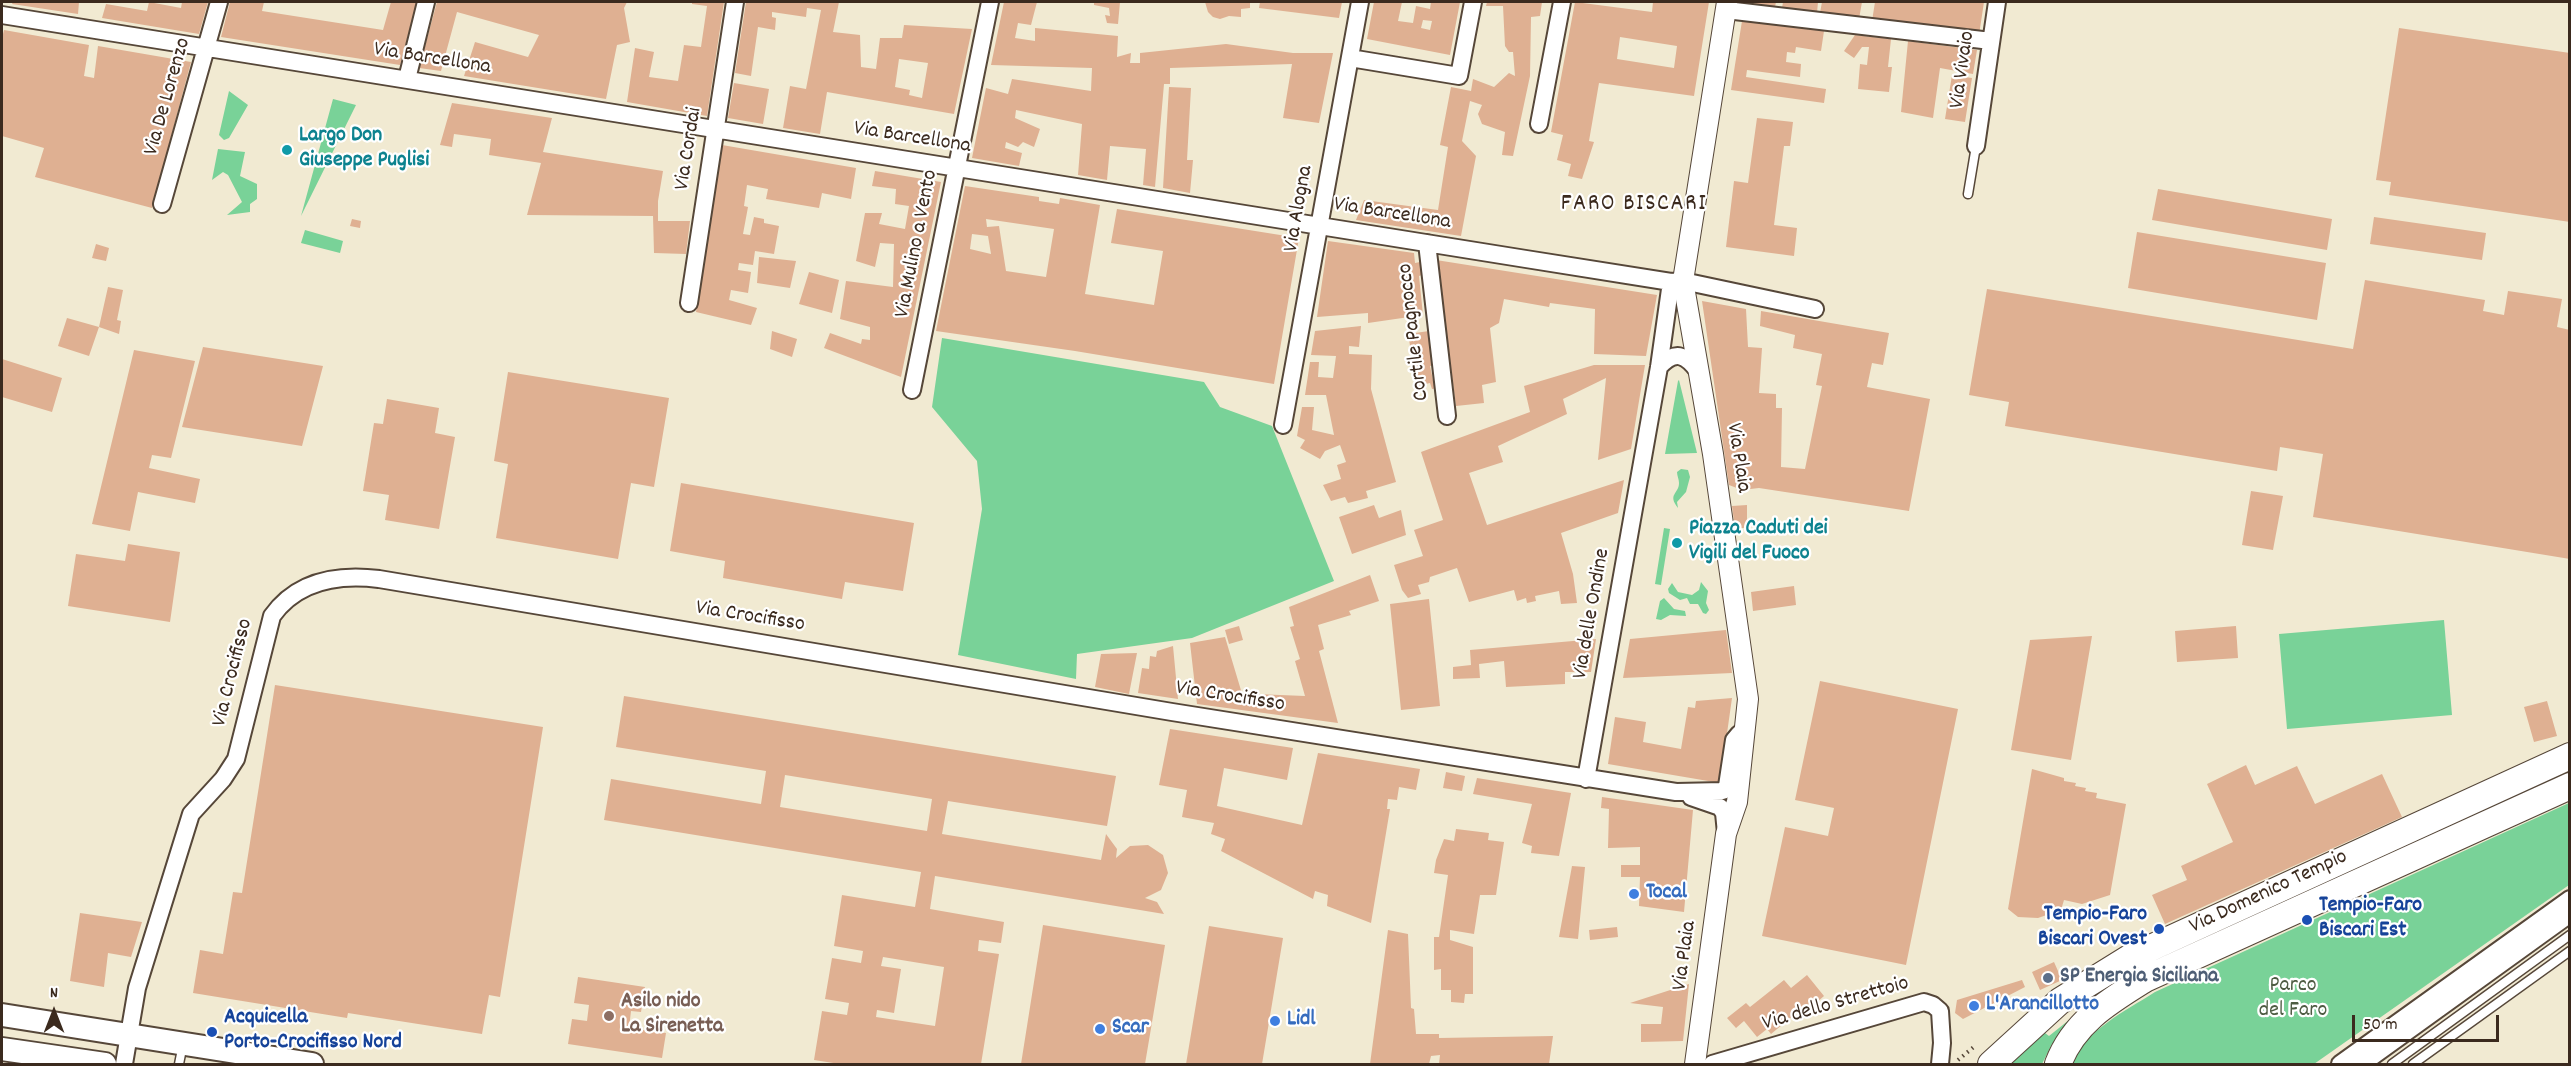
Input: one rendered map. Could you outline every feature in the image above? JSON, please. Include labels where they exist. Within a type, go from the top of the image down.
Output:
[{"type":"main road","name":"Via Domenico Tempio","points":[[1991,1065],[2060,1001],[2131,957],[2570,756]]},
{"type":"main road","name":"Via Domenico Tempio","points":[[2058,1065],[2065,1046],[2097,1010],[2145,980],[2570,786]]},
{"type":"main road","points":[[2,1015],[129,1035],[181,1054],[312,1065]]},
{"type":"main road","points":[[2,1049],[105,1065]]},
{"type":"street","name":"Via De Lorenzo","points":[[162,204],[219,2]]},
{"type":"street","points":[[407,79],[426,2]]},
{"type":"street","name":"Via Cordai","points":[[689,303],[735,2]]},
{"type":"street","name":"Via Mulino a Vento","points":[[912,390],[990,2]]},
{"type":"street","name":"Via Alogna","points":[[1283,425],[1360,2]]},
{"type":"street","points":[[1350,58],[1459,76],[1473,2]]},
{"type":"street","points":[[1539,124],[1562,2]]},
{"type":"street","name":"Via Vivaio","points":[[1976,146],[1997,2]]},
{"type":"street","points":[[1727,6],[1991,41]]},
{"type":"street","name":"Via Plaia","points":[[1695,1065],[1726,834],[1737,802],[1749,699],[1713,454],[1698,371],[1677,281],[1727,6]]},
{"type":"street","name":"Via Barcellona","points":[[2,15],[956,169],[1677,281],[1815,309]]},
{"type":"street","name":"Cortile Pagnocco","points":[[1427,243],[1447,416]]},
{"type":"street","name":"Via delle Ondine","points":[[1586,779],[1659,367],[1677,281]]},
{"type":"street","points":[[1659,367],[1667,358],[1675,356],[1690,361],[1698,371]]},
{"type":"street","name":"Via Crocifisso","points":[[124,1065],[137,988],[191,814],[223,779],[236,759],[272,616],[281,603],[294,592],[313,584],[335,579],[359,576],[379,579],[1676,792]]},
{"type":"street","points":[[1676,792],[1723,791],[1728,786],[1734,740],[1746,725]]},
{"type":"street","points":[[1676,792],[1720,807],[1724,813],[1726,834]]},
{"type":"street","points":[[2340,1065],[2570,899]]},
{"type":"street","points":[[2362,1065],[2570,914]]},
{"type":"street","name":"Via dello Strettoio","points":[[1712,1065],[1924,1002],[1940,1011],[1942,1043]]},
{"type":"street","points":[[1940,1065],[1942,1043]]},
{"type":"street","points":[[1942,1043],[1950,1065]]},
{"type":"lane","points":[[1968,194],[1976,146]]},
{"type":"lane","points":[[2392,1065],[2570,935]]},
{"type":"lane","points":[[2413,1065],[2570,951]]},
{"type":"green space","points":[[229,91],[248,105],[229,138],[224,140],[219,135]]},
{"type":"green space","points":[[333,99],[356,105],[301,216]]},
{"type":"green space","points":[[218,149],[245,152],[240,176],[257,184],[257,199],[250,204],[250,212],[227,215],[242,202],[228,175],[223,172],[212,180]]},
{"type":"green space","points":[[305,230],[343,241],[340,253],[301,243]]},
{"type":"green space","points":[[942,338],[1204,382],[1220,407],[1272,426],[1334,581],[1192,638],[1077,654],[1076,679],[958,655],[982,509],[977,461],[932,407]]},
{"type":"green space","points":[[1678,381],[1697,453],[1665,454]]},
{"type":"green space","points":[[1681,469],[1688,470],[1690,477],[1686,492],[1677,502],[1678,508],[1673,497],[1679,487],[1677,472]]},
{"type":"green space","points":[[1664,528],[1670,529],[1661,585],[1655,584]]},
{"type":"green space","points":[[1701,582],[1708,591],[1706,603],[1709,610],[1706,614],[1698,604],[1690,604],[1687,598],[1680,600],[1669,593],[1668,589],[1672,583],[1678,592],[1692,595],[1699,590]]},
{"type":"green space","points":[[1664,598],[1674,609],[1685,611],[1686,616],[1670,615],[1661,620],[1656,619],[1660,601]]},
{"type":"green space","points":[[2444,620],[2452,715],[2287,729],[2279,634]]},
{"type":"green space","name":"Parco del Faro","points":[[2569,803],[2569,885],[2314,1064],[2071,1064],[2096,1031],[2155,992]]},
{"type":"green space","points":[[2079,1012],[2052,1044],[2042,1064],[2009,1064],[2045,1033],[2049,1036]]},
{"type":"building","points":[[13,2],[79,2],[78,14],[12,4]]},
{"type":"building","points":[[149,2],[181,8],[182,2],[208,2],[199,34],[102,18],[106,4],[147,11]]},
{"type":"building","points":[[230,2],[264,2],[262,11],[383,30],[391,2],[417,2],[400,65],[221,37]]},
{"type":"building","points":[[437,2],[627,2],[624,8],[630,42],[617,45],[606,99],[464,76],[475,42],[528,57],[539,35],[457,12],[441,71],[419,68]]},
{"type":"building","points":[[692,2],[724,2],[707,116],[627,102],[635,48],[654,52],[649,77],[678,81],[684,45],[701,47],[707,6],[692,4]]},
{"type":"building","points":[[746,2],[839,2],[833,32],[860,35],[861,67],[876,69],[880,38],[902,38],[904,25],[972,29],[954,114],[827,92],[820,134],[783,128],[790,86],[806,89],[821,10],[807,8],[806,17],[772,12],[772,17],[776,18],[775,30],[758,27],[751,76],[735,73]],"holes":[[[899,59],[928,63],[922,98],[909,95],[910,90],[895,87]]]},
{"type":"building","points":[[1004,2],[1037,2],[1031,25],[1018,23],[1015,38],[1035,41],[1035,28],[1118,36],[1117,57],[1131,53],[1130,63],[1140,63],[1140,53],[1226,44],[1293,53],[1333,53],[1319,123],[1283,118],[1292,64],[1170,68],[1170,84],[1164,84],[1155,187],[1143,185],[1146,149],[1110,146],[1107,180],[1078,175],[1082,124],[1016,110],[1015,118],[1040,129],[1034,147],[1023,142],[1018,147],[1006,142],[1005,148],[1022,153],[1019,166],[972,158],[986,88],[1008,94],[1012,79],[1091,91],[1092,68],[991,65]]},
{"type":"building","points":[[1094,2],[1120,2],[1118,24],[1107,23],[1105,15],[1110,16],[1109,8],[1094,5]]},
{"type":"building","points":[[1205,2],[1250,2],[1250,8],[1241,9],[1241,17],[1229,16],[1220,19],[1208,12]]},
{"type":"building","points":[[1260,2],[1342,2],[1339,18],[1259,8]]},
{"type":"building","points":[[1374,2],[1402,2],[1398,21],[1413,23],[1416,6],[1430,9],[1431,2],[1460,2],[1450,55],[1367,39]],"holes":[[[1423,20],[1432,21],[1430,30],[1421,28]]]},
{"type":"building","points":[[1487,2],[1542,2],[1540,16],[1531,17],[1530,76],[1513,156],[1502,155],[1505,132],[1482,124],[1478,114],[1482,105],[1470,101],[1462,141],[1476,156],[1461,236],[1356,220],[1364,200],[1438,210],[1448,147],[1440,145],[1451,87],[1471,91],[1473,79],[1494,87],[1509,73],[1515,76],[1513,52],[1509,52],[1505,46],[1503,6],[1486,6]]},
{"type":"building","points":[[1575,2],[1652,12],[1653,2],[1709,2],[1694,96],[1599,83],[1589,141],[1594,142],[1582,179],[1568,176],[1571,164],[1557,160],[1563,135],[1551,132]],"holes":[[[1620,37],[1677,46],[1674,68],[1617,59]]]},
{"type":"building","points":[[1742,2],[1776,2],[1775,7]]},
{"type":"building","points":[[1783,2],[1818,2],[1817,13],[1782,8]]},
{"type":"building","points":[[1822,2],[1862,2],[1859,19],[1820,13]]},
{"type":"building","points":[[1875,2],[1984,2],[1979,35],[1872,21]]},
{"type":"building","points":[[1742,21],[1824,31],[1821,51],[1796,47],[1795,53],[1787,52],[1786,62],[1801,64],[1800,77],[1747,70],[1746,77],[1826,89],[1824,103],[1731,90]]},
{"type":"building","points":[[2399,28],[2570,53],[2570,222],[2389,195],[2391,182],[2376,180]]},
{"type":"building","points":[[4,30],[89,45],[84,76],[94,78],[98,46],[191,62],[152,208],[35,177],[44,148],[2,136],[2,38]]},
{"type":"building","points":[[1855,35],[1891,39],[1888,67],[1892,67],[1889,92],[1858,89],[1860,64],[1867,65],[1869,47],[1862,47],[1854,58],[1844,51]]},
{"type":"building","points":[[1908,41],[1977,50],[1973,74],[1940,68],[1933,118],[1901,112]]},
{"type":"building","points":[[1952,75],[1972,78],[1965,122],[1945,119]]},
{"type":"building","points":[[734,83],[769,89],[763,124],[728,118]]},
{"type":"building","points":[[1169,87],[1191,88],[1187,160],[1193,160],[1190,193],[1163,188]]},
{"type":"building","points":[[452,103],[552,118],[543,152],[663,171],[658,201],[658,221],[690,221],[686,254],[654,253],[653,216],[527,215],[541,163],[489,155],[491,139],[454,134],[452,147],[440,145]]},
{"type":"building","points":[[1757,118],[1793,122],[1790,146],[1784,146],[1774,225],[1797,228],[1794,256],[1726,247],[1734,181],[1748,183]]},
{"type":"building","points":[[722,145],[856,168],[851,199],[822,193],[819,208],[766,199],[768,189],[747,185],[744,206],[748,207],[743,234],[750,235],[754,217],[764,219],[764,223],[779,226],[774,254],[755,251],[753,265],[739,263],[738,270],[751,272],[748,293],[731,290],[729,300],[757,308],[751,325],[696,312]]},
{"type":"building","points":[[875,171],[941,182],[901,377],[824,348],[830,333],[861,344],[862,339],[870,340],[870,327],[840,319],[846,281],[893,287],[894,244],[880,243],[875,267],[856,261],[865,213],[882,213],[879,224],[905,229],[909,206],[895,204],[896,189],[872,186]]},
{"type":"building","points":[[965,186],[1039,197],[1039,201],[1059,204],[1060,198],[1100,205],[1085,294],[1154,305],[1163,251],[1111,243],[1117,209],[1299,238],[1274,384],[936,331]],"holes":[[[986,219],[1054,229],[1046,277],[1006,271],[999,226],[987,227]],[[972,234],[988,236],[991,254],[970,249]]]},
{"type":"building","points":[[2158,189],[2332,219],[2327,250],[2152,220]]},
{"type":"building","points":[[2374,217],[2486,233],[2482,260],[2370,244]]},
{"type":"building","points":[[352,219],[361,221],[360,228],[350,226]]},
{"type":"building","points":[[2137,232],[2326,263],[2317,320],[2128,288]]},
{"type":"building","points":[[1328,241],[1414,253],[1415,263],[1420,262],[1422,275],[1419,276],[1423,315],[1368,323],[1368,313],[1317,317]]},
{"type":"building","points":[[96,244],[109,248],[106,261],[92,258]]},
{"type":"building","points":[[759,257],[796,261],[790,288],[757,283]]},
{"type":"building","points":[[1436,260],[1657,295],[1646,356],[1594,354],[1595,309],[1550,303],[1549,307],[1504,299],[1499,323],[1490,328],[1496,382],[1482,385],[1484,403],[1456,406]]},
{"type":"building","points":[[809,272],[839,280],[832,313],[799,304]]},
{"type":"building","points":[[2365,280],[2485,300],[2483,311],[2504,315],[2508,291],[2562,299],[2557,327],[2570,330],[2570,559],[2313,517],[2323,454],[2280,447],[2277,471],[2005,426],[2009,402],[1969,395],[1987,289],[2353,349]]},
{"type":"building","points":[[108,287],[123,290],[117,320],[121,321],[119,334],[99,327]]},
{"type":"building","points":[[1702,301],[1746,309],[1748,347],[1762,348],[1759,393],[1776,394],[1776,408],[1782,408],[1781,467],[1805,469],[1822,386],[1816,385],[1822,354],[1793,348],[1795,335],[1760,326],[1761,311],[1889,333],[1883,365],[1872,363],[1867,387],[1930,399],[1909,511],[1759,488],[1742,490],[1729,485]]},
{"type":"building","points":[[67,318],[99,327],[89,356],[58,346]]},
{"type":"building","points":[[1361,326],[1359,347],[1349,346],[1349,354],[1372,355],[1371,389],[1396,482],[1366,491],[1368,498],[1348,503],[1345,497],[1331,501],[1323,485],[1341,479],[1337,465],[1346,462],[1340,445],[1325,451],[1320,459],[1300,448],[1305,440],[1297,436],[1302,407],[1314,407],[1312,430],[1334,435],[1326,395],[1305,395],[1310,362],[1319,362],[1318,377],[1333,378],[1336,356],[1311,355],[1315,331]]},
{"type":"building","points":[[772,331],[797,339],[792,357],[770,349]]},
{"type":"building","points":[[1429,331],[1435,365],[1430,366],[1433,380],[1437,379],[1439,388],[1432,389],[1430,383],[1417,386],[1408,334]]},
{"type":"building","points":[[203,347],[323,366],[302,446],[182,427]]},
{"type":"building","points":[[134,350],[195,361],[171,458],[152,455],[149,468],[200,479],[195,503],[138,492],[130,531],[92,524]]},
{"type":"building","points":[[2,359],[62,378],[52,412],[2,397]]},
{"type":"building","points":[[1594,365],[1645,365],[1631,449],[1598,460],[1606,378],[1563,399],[1567,414],[1498,446],[1503,462],[1469,473],[1487,525],[1624,480],[1618,513],[1561,533],[1573,574],[1577,603],[1561,604],[1559,591],[1535,596],[1536,601],[1527,603],[1526,598],[1517,601],[1514,590],[1469,602],[1457,568],[1430,577],[1429,582],[1418,585],[1421,594],[1408,598],[1402,590],[1394,565],[1423,556],[1414,530],[1443,520],[1421,452],[1530,412],[1524,386]]},
{"type":"building","points":[[508,372],[669,398],[654,487],[631,483],[618,559],[496,538],[508,464],[494,461]]},
{"type":"building","points":[[387,399],[439,408],[435,433],[455,437],[439,529],[385,520],[389,495],[363,491],[374,423],[383,424]]},
{"type":"building","points":[[681,483],[914,523],[903,591],[845,582],[842,599],[723,578],[725,561],[670,551]]},
{"type":"building","points":[[2251,491],[2283,496],[2273,550],[2242,545]]},
{"type":"building","points":[[1374,505],[1379,518],[1401,510],[1406,535],[1352,554],[1339,517]]},
{"type":"building","points":[[1747,505],[1747,528],[1735,528],[1732,506]]},
{"type":"building","points":[[128,544],[180,552],[170,622],[68,606],[76,554],[125,561]]},
{"type":"building","points":[[1370,575],[1379,601],[1349,611],[1351,615],[1318,625],[1324,649],[1319,651],[1338,723],[1197,704],[1190,643],[1225,637],[1243,697],[1255,694],[1305,696],[1295,661],[1300,659],[1290,627],[1294,626],[1289,607]]},
{"type":"building","points":[[1794,586],[1796,605],[1753,611],[1751,592]]},
{"type":"building","points":[[1429,599],[1440,706],[1401,710],[1390,604]]},
{"type":"building","points":[[1239,626],[1243,640],[1229,644],[1225,630]]},
{"type":"building","points":[[2236,626],[2238,658],[2177,662],[2175,631]]},
{"type":"building","points":[[1726,630],[1732,673],[1623,678],[1630,639]]},
{"type":"building","points":[[2092,636],[2071,760],[2011,750],[2030,640]]},
{"type":"building","points":[[1596,639],[1591,672],[1565,672],[1565,684],[1506,687],[1504,661],[1479,664],[1480,678],[1453,679],[1453,667],[1471,665],[1470,650]]},
{"type":"building","points":[[1173,646],[1178,699],[1138,693],[1142,668],[1149,669],[1150,656],[1156,657],[1157,651]]},
{"type":"building","points":[[1137,653],[1129,694],[1095,687],[1101,654]]},
{"type":"building","points":[[1820,681],[1958,709],[1906,965],[1762,936],[1785,827],[1828,836],[1834,808],[1795,800]]},
{"type":"building","points":[[275,685],[543,727],[500,997],[489,995],[482,1034],[348,1013],[347,1018],[193,993],[200,950],[223,954],[233,892],[242,893]]},
{"type":"building","points":[[624,696],[1116,776],[1107,826],[948,801],[942,834],[1101,860],[1106,834],[1117,849],[1116,858],[1130,846],[1148,845],[1163,855],[1168,873],[1161,890],[1145,898],[1157,902],[1164,914],[935,876],[930,909],[1004,922],[1001,943],[979,940],[978,951],[999,954],[981,1064],[840,1064],[814,1060],[822,1011],[847,1015],[849,1003],[825,999],[832,958],[861,963],[863,951],[834,946],[842,895],[915,907],[921,872],[604,820],[611,779],[761,804],[766,771],[616,747]],"holes":[[[785,775],[932,799],[927,831],[780,807]],[[883,957],[944,967],[935,1026],[876,1017],[877,1010],[894,1013],[901,969],[881,966]]]},
{"type":"building","points":[[1732,698],[1720,783],[1608,764],[1615,717],[1646,722],[1643,742],[1681,749],[1688,707],[1695,708],[1696,701]]},
{"type":"building","points":[[2547,701],[2557,736],[2534,742],[2524,707]]},
{"type":"building","points":[[1170,729],[1293,748],[1287,780],[1224,768],[1217,806],[1302,825],[1318,753],[1420,769],[1416,790],[1399,787],[1397,800],[1388,799],[1387,809],[1390,809],[1371,923],[1327,906],[1328,895],[1315,891],[1313,899],[1221,851],[1225,839],[1211,834],[1214,823],[1182,817],[1187,790],[1159,785]]},
{"type":"building","points":[[2246,765],[2255,785],[2297,766],[2315,804],[2382,774],[2402,817],[2165,924],[2152,895],[2187,880],[2181,866],[2233,842],[2207,784]]},
{"type":"building","points":[[2032,769],[2076,783],[2075,786],[2086,788],[2085,791],[2097,793],[2096,798],[2126,804],[2110,895],[2082,904],[2064,900],[2061,910],[2038,918],[2018,917],[2008,909]]},
{"type":"building","points":[[1446,772],[1465,776],[1462,791],[1443,788]]},
{"type":"building","points":[[1477,778],[1571,793],[1559,856],[1531,853],[1532,846],[1522,843],[1532,804],[1473,794]]},
{"type":"building","points":[[1602,797],[1693,810],[1684,912],[1639,906],[1640,877],[1621,877],[1621,865],[1640,865],[1640,847],[1608,848],[1609,809],[1601,808]]},
{"type":"building","points":[[1456,829],[1489,833],[1488,840],[1504,842],[1496,895],[1480,895],[1474,934],[1450,930],[1450,940],[1473,947],[1473,994],[1465,994],[1464,1003],[1451,1002],[1451,990],[1441,990],[1441,969],[1434,970],[1434,937],[1439,937],[1448,875],[1434,873],[1436,860],[1444,839],[1454,841]]},
{"type":"building","points":[[1572,866],[1585,867],[1578,939],[1559,937]]},
{"type":"building","points":[[80,913],[142,922],[131,957],[108,953],[104,987],[70,981]]},
{"type":"building","points":[[1043,925],[1165,945],[1145,1064],[1021,1064]]},
{"type":"building","points":[[1209,926],[1283,938],[1262,1064],[1186,1064]]},
{"type":"building","points":[[1617,927],[1618,937],[1590,940],[1589,930]]},
{"type":"building","points":[[1388,930],[1408,934],[1411,1008],[1414,1009],[1416,1034],[1439,1034],[1439,1038],[1553,1036],[1549,1064],[1439,1064],[1440,1055],[1431,1056],[1429,1064],[1370,1064]]},
{"type":"building","points":[[2054,962],[2062,980],[2040,990],[2032,972]]},
{"type":"building","points":[[1807,975],[1824,996],[1808,1010],[1805,1006],[1771,1034],[1767,1029],[1757,1037],[1744,1021],[1736,1028],[1727,1018],[1746,1003],[1750,1007],[1784,980],[1791,988]]},
{"type":"building","name":"Asilo nido La Sirenetta","points":[[578,977],[645,987],[641,1012],[631,1011],[629,1028],[666,1033],[662,1058],[568,1044],[572,1019],[587,1021],[589,1005],[574,1003]]},
{"type":"building","points":[[2022,980],[2025,987],[1963,1019],[1955,1013],[1957,1000]]},
{"type":"building","points":[[1689,984],[1683,1041],[1641,1042],[1641,1024],[1661,1024],[1663,1007],[1630,1003]]},
{"type":"place","name":"Largo Don Giuseppe Puglisi","points":[[287,150]]},
{"type":"place","name":"Piazza Caduti dei Vigili del Fuoco","points":[[1677,543]]},
{"type":"place","name":"Tocal","points":[[1634,894]]},
{"type":"place","name":"Tempio-Faro Biscari Est","points":[[2307,920]]},
{"type":"place","name":"Tempio-Faro Biscari Ovest","points":[[2159,929]]},
{"type":"place","name":"SP Energia Siciliana","points":[[2048,978]]},
{"type":"place","name":"L'Arancillotto","points":[[1974,1006]]},
{"type":"place","name":"Asilo nido La Sirenetta","points":[[609,1016]]},
{"type":"place","name":"Lidl","points":[[1275,1021]]},
{"type":"place","name":"Scar","points":[[1100,1029]]},
{"type":"place","name":"Acquicella Porto-Crocifisso Nord","points":[[212,1032]]},
{"type":"district","name":"FARO BISCARI","points":[[1634,206]]}]
